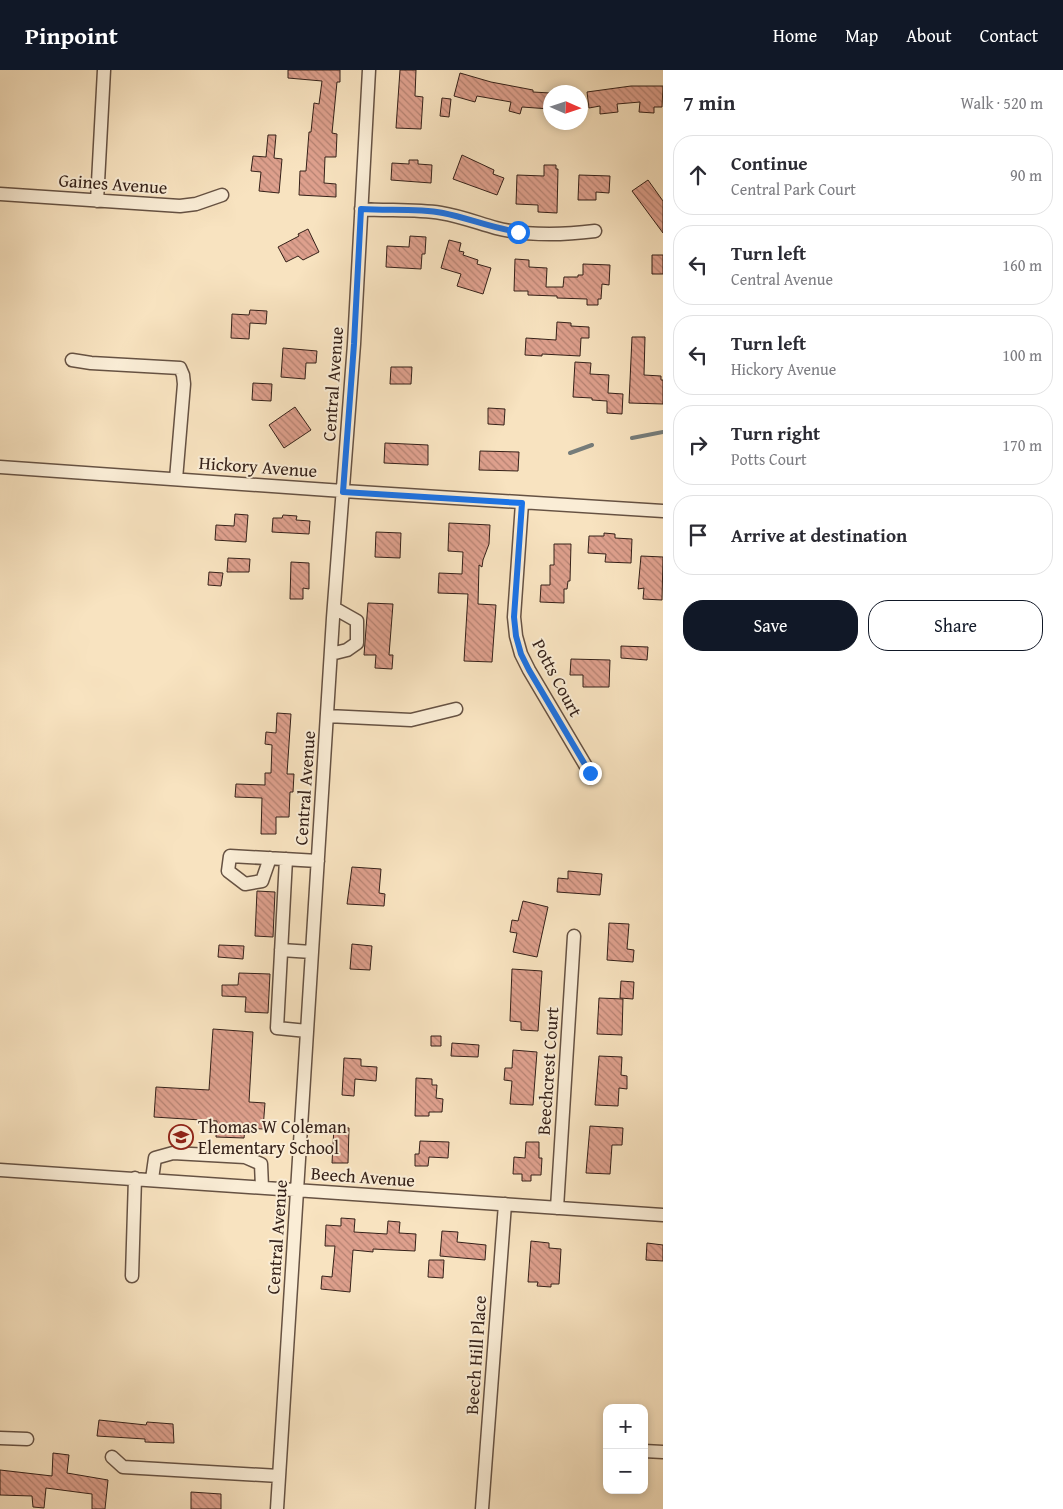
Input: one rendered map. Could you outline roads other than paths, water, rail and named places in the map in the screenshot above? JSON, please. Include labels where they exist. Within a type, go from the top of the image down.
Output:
[{"type":"street","points":[[97,201],[104,70]]},
{"type":"street","name":"Central Avenue","points":[[277,1509],[334,608],[354,344],[369,70]]},
{"type":"street","name":"Gaines Avenue","points":[[0,194],[180,206],[196,204],[222,195]]},
{"type":"street","points":[[361,209],[421,210],[444,213],[497,229],[539,234],[595,231]]},
{"type":"street","points":[[72,360],[91,363],[180,368],[184,384],[176,479]]},
{"type":"street","name":"Hickory Avenue","points":[[0,467],[343,492],[663,511]]},
{"type":"street","name":"Potts Court","points":[[522,503],[514,617],[516,636],[521,654],[529,670],[590,773]]},
{"type":"street","points":[[331,654],[347,650],[357,643],[357,621],[334,608]]},
{"type":"street","points":[[327,716],[411,720],[456,709]]},
{"type":"street","points":[[270,858],[318,861]]},
{"type":"street","points":[[286,859],[277,1028],[307,1030]]},
{"type":"street","name":"Beechcrest Court","points":[[557,1208],[574,936]]},
{"type":"street","points":[[281,950],[312,952]]},
{"type":"street","points":[[152,1179],[155,1158],[173,1153],[236,1156],[245,1157],[261,1164],[262,1187]]},
{"type":"street","name":"Beech Avenue","points":[[0,1170],[663,1215]]},
{"type":"street","points":[[132,1276],[135,1178]]},
{"type":"street","name":"Beech Hill Place","points":[[482,1509],[505,1204]]},
{"type":"street","points":[[0,1438],[27,1439]]},
{"type":"street","points":[[648,1451],[663,1452]]},
{"type":"street","points":[[112,1456],[122,1467],[280,1476]]},
{"type":"waterway","points":[[632,438],[663,432]]},
{"type":"waterway","points":[[570,453],[592,445]]},
{"type":"place","name":"Thomas W Coleman Elementary School","points":[[181,1137]]}]
